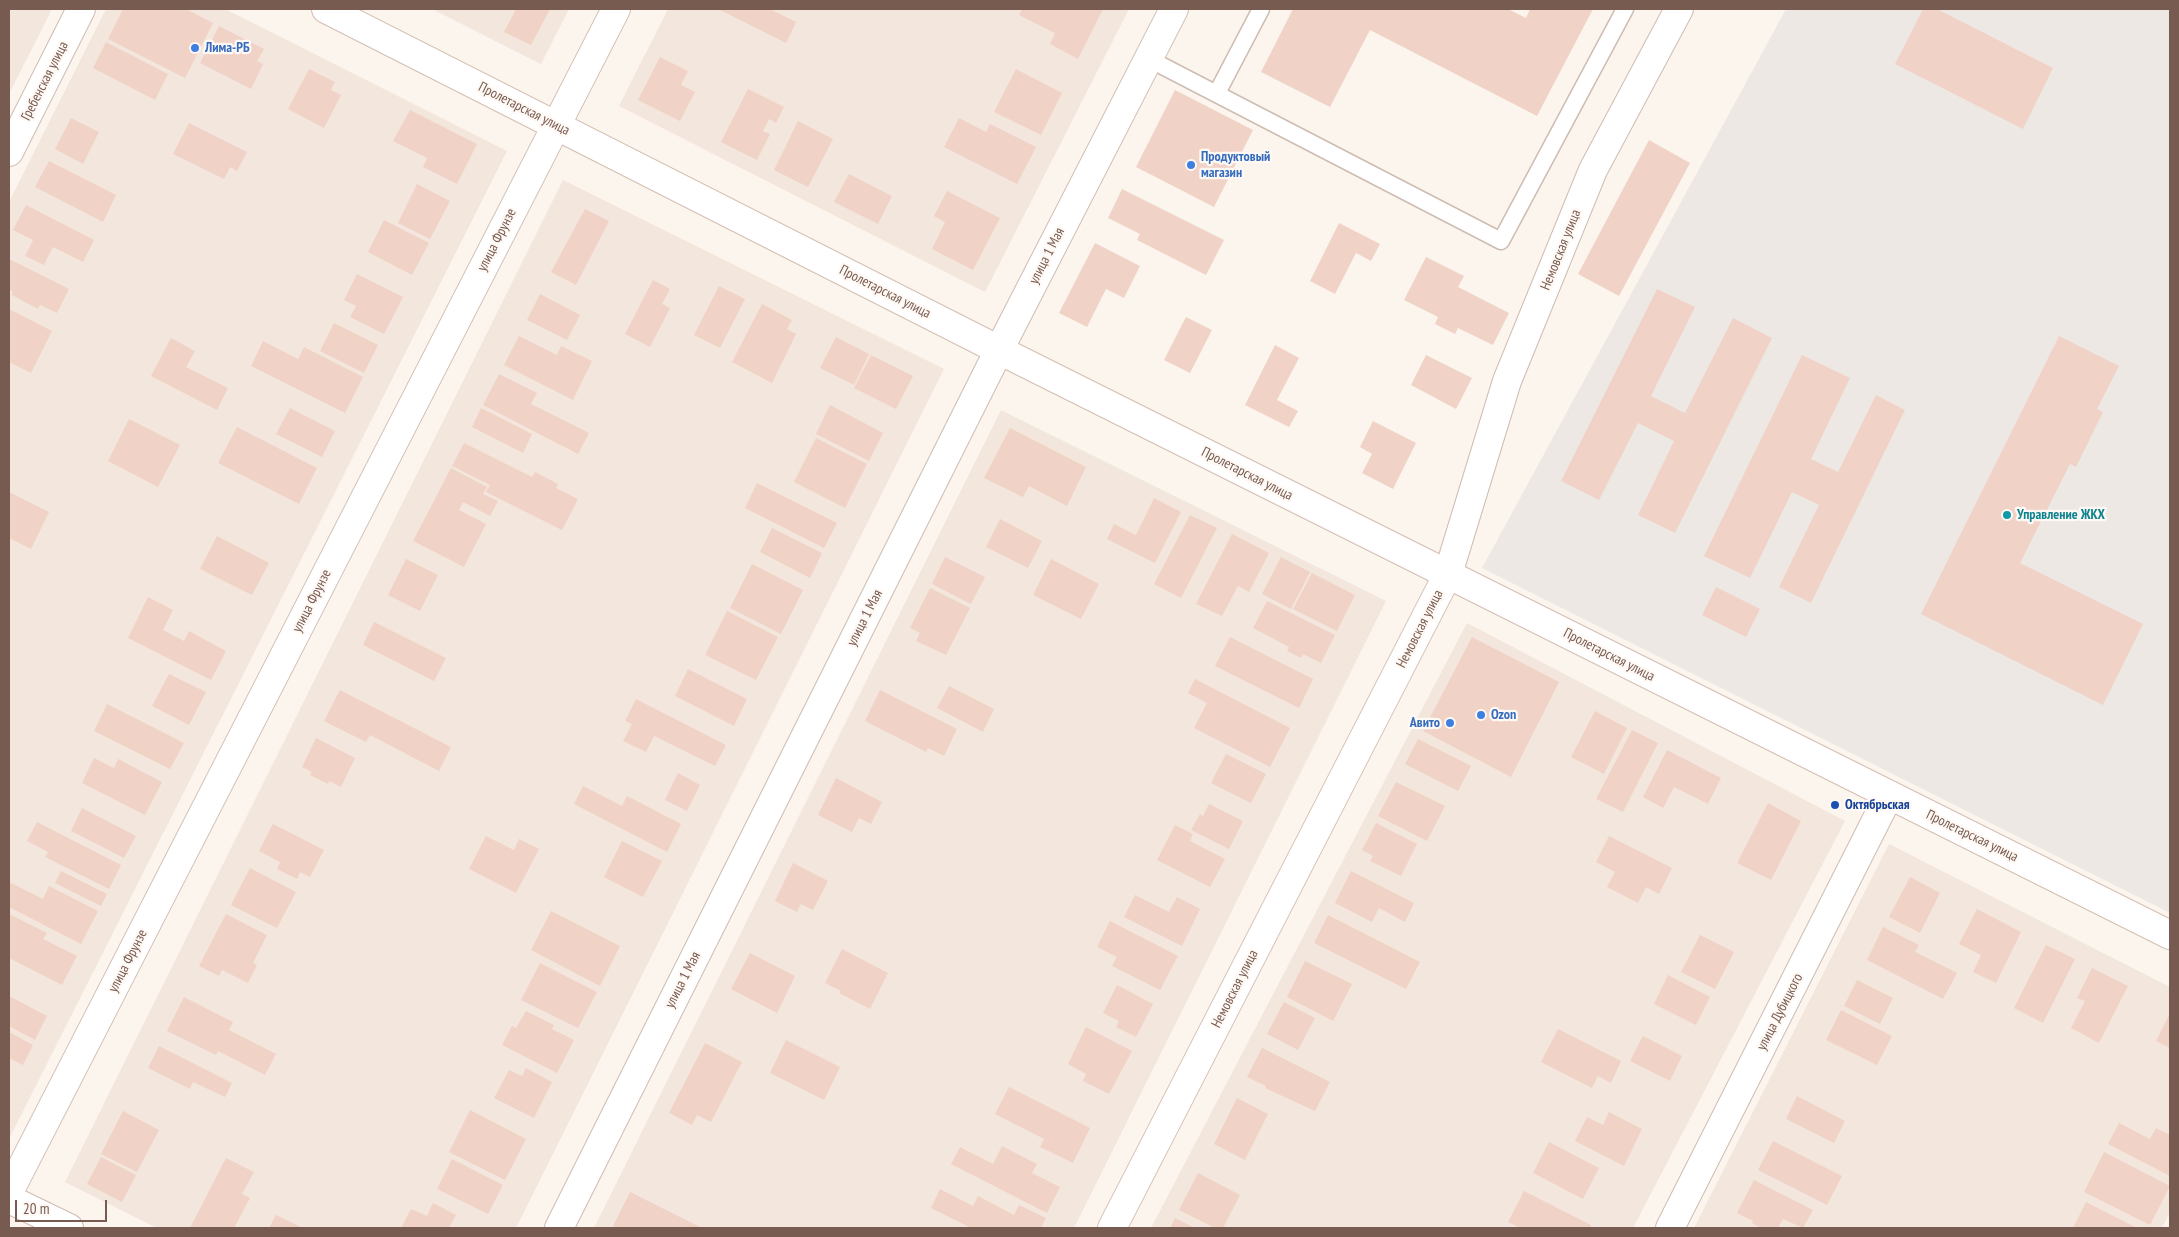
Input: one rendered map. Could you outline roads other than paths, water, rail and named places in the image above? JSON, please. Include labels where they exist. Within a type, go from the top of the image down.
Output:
[{"type":"street","name":"Гребенская улица","points":[[9,152],[81,9]]},
{"type":"street","name":"Пролетарская улица","points":[[326,9],[999,350],[2170,934]]},
{"type":"street","name":"улица Фрунзе","points":[[9,1192],[616,9]]},
{"type":"street","name":"улица 1 Мая","points":[[559,1228],[999,350],[1174,9]]},
{"type":"street","name":"Немовская улица","points":[[1112,1228],[1448,574],[1507,381],[1593,170],[1679,9]]},
{"type":"street","name":"улица Дубицкого","points":[[1670,1228],[1890,795]]},
{"type":"street","points":[[9,1199],[69,1228]]},
{"type":"lane","points":[[1217,93],[1261,9]]},
{"type":"lane","points":[[1149,59],[1501,242],[1625,9]]},
{"type":"place","name":"Лима-РБ","points":[[195,48]]},
{"type":"place","name":"Продуктовый магазин","points":[[1191,165]]},
{"type":"place","name":"Управление ЖКХ","points":[[2007,515]]},
{"type":"place","name":"Ozon","points":[[1481,715]]},
{"type":"place","name":"Авито","points":[[1450,723]]},
{"type":"place","name":"Октябрьская","points":[[1835,805]]}]
